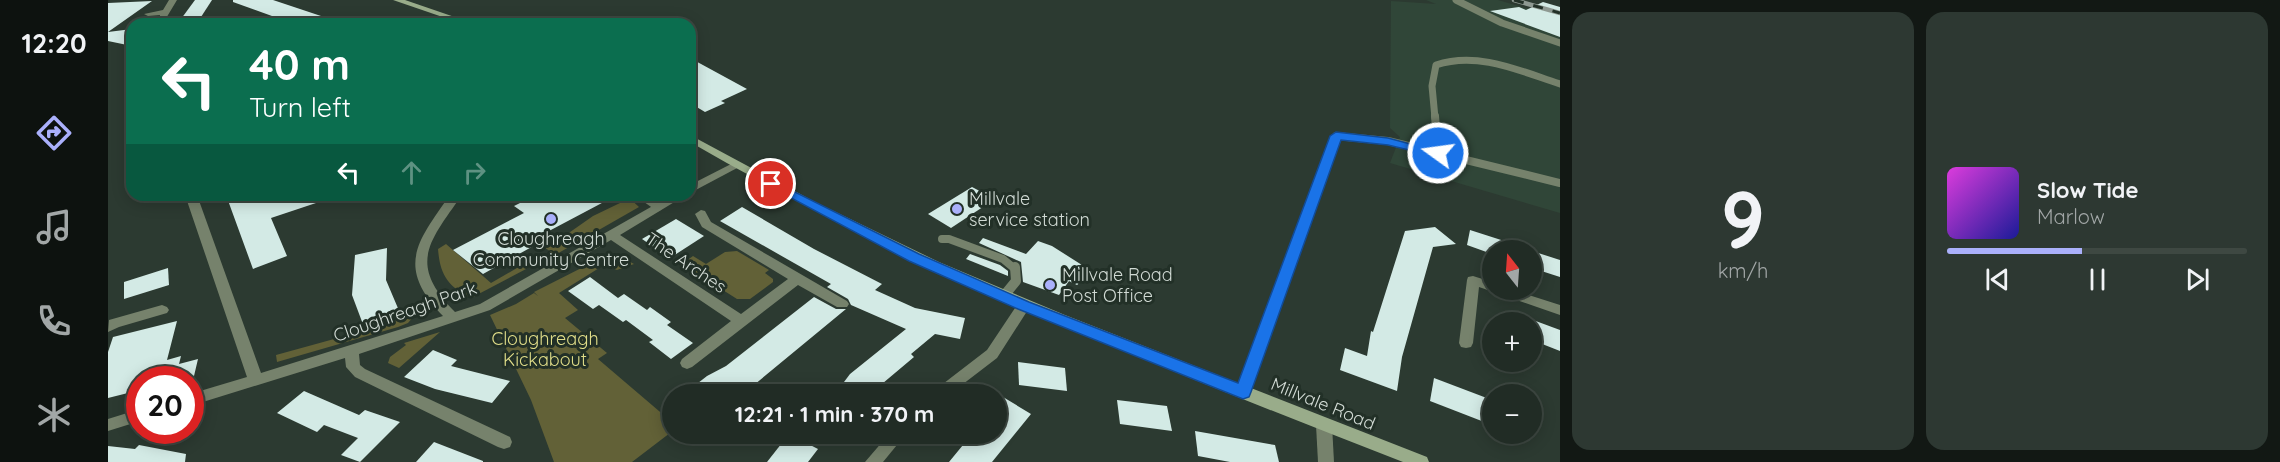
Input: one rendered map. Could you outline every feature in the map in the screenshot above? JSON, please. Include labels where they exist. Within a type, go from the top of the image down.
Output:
[{"type":"main road","points":[[397,0],[452,18]]},
{"type":"main road","name":"Millvale Road","points":[[696,142],[735,165],[914,258],[1003,297],[1421,462]]},
{"type":"street","points":[[148,14],[164,15],[173,0]]},
{"type":"street","points":[[696,187],[735,165]]},
{"type":"street","points":[[193,201],[256,380]]},
{"type":"street","points":[[452,201],[421,248],[420,272],[429,290],[453,318]]},
{"type":"street","name":"Cloughreagh Park","points":[[204,396],[352,352],[485,307],[669,201]]},
{"type":"street","points":[[701,214],[706,224],[842,304]]},
{"type":"street","name":"The Arches","points":[[612,235],[741,321]]},
{"type":"street","points":[[687,363],[797,279]]},
{"type":"street","points":[[1466,343],[1473,280],[1482,283]]},
{"type":"street","points":[[1530,300],[1560,310]]},
{"type":"street","points":[[953,384],[992,354],[1024,305]]},
{"type":"street","points":[[108,327],[114,323],[162,310]]},
{"type":"street","points":[[352,352],[353,367],[360,373],[504,442]]},
{"type":"street","points":[[108,425],[126,419]]},
{"type":"street","points":[[1324,425],[1326,462]]},
{"type":"street","points":[[873,462],[889,444]]},
{"type":"lane","points":[[1456,0],[1502,23],[1560,43]]},
{"type":"lane","points":[[1438,153],[1432,86],[1436,65],[1455,58],[1478,60],[1560,84]]},
{"type":"lane","points":[[1243,392],[1336,136],[1388,141],[1560,183]]},
{"type":"lane","points":[[650,201],[658,207]]},
{"type":"lane","points":[[942,239],[949,239],[1003,259],[1015,267],[1016,281],[1003,297]]},
{"type":"shaded area","points":[[1426,0],[1498,0],[1560,18],[1560,213],[1390,163],[1400,137],[1390,128],[1391,1],[1436,4]]},
{"type":"green space","points":[[617,201],[632,201],[639,207],[555,255],[540,244],[555,236],[563,237],[593,216],[620,203]]},
{"type":"green space","points":[[446,244],[491,283],[541,254],[547,258],[471,298],[456,289],[443,272],[438,249]]},
{"type":"green space","points":[[737,251],[769,270],[765,273],[773,279],[773,282],[750,299],[737,299],[682,264],[693,256],[706,264],[725,252]]},
{"type":"green space","name":"Cloughreagh Kickabout","points":[[607,255],[619,256],[634,264],[617,270],[604,265],[559,293],[578,310],[565,318],[607,353],[598,359],[662,414],[662,439],[632,462],[554,462],[531,400],[490,315],[534,293],[538,296],[534,292]]},
{"type":"green space","points":[[418,311],[408,323],[398,327],[277,362],[276,355],[374,328]]},
{"type":"green space","points":[[440,332],[399,368],[388,363],[390,357],[406,345],[404,343]]},
{"type":"building","points":[[195,0],[212,0],[201,17],[182,18]]},
{"type":"building","points":[[233,0],[273,0],[327,18],[277,18],[233,2]]},
{"type":"building","points":[[152,1],[126,18],[108,32],[108,3]]},
{"type":"building","points":[[1543,2],[1560,7],[1560,37],[1490,11],[1519,7],[1526,10]]},
{"type":"building","points":[[126,30],[126,45],[108,41],[108,32]]},
{"type":"building","points":[[696,61],[747,89],[721,101],[725,103],[705,112],[696,107]]},
{"type":"building","name":"Millvale service station","points":[[972,187],[995,199],[951,228],[928,214]]},
{"type":"building","points":[[228,201],[322,201],[271,218],[287,256],[253,269]]},
{"type":"building","points":[[524,201],[606,201],[532,240],[537,244],[483,274],[453,250],[524,213],[514,206]]},
{"type":"building","points":[[742,207],[814,249],[882,284],[875,290],[915,308],[965,318],[960,339],[935,334],[911,354],[914,357],[882,384],[842,384],[850,374],[906,329],[851,305],[848,299],[827,287],[831,284],[720,221]]},
{"type":"building","points":[[676,219],[704,236],[670,258],[642,239]]},
{"type":"building","points":[[1435,227],[1456,244],[1433,247],[1402,357],[1397,391],[1340,370],[1345,348],[1367,356],[1371,331],[1373,332],[1405,231]]},
{"type":"building","points":[[1470,230],[1501,240],[1482,240],[1482,250],[1467,245]]},
{"type":"building","points":[[983,238],[1026,254],[1038,241],[1052,246],[1093,272],[1077,285],[1069,281],[1059,295],[1023,282],[1021,262],[979,243]]},
{"type":"building","points":[[387,248],[386,280],[400,313],[364,327],[352,295],[355,255]]},
{"type":"building","points":[[970,254],[1000,265],[1008,271],[1008,276],[966,259]]},
{"type":"building","points":[[1542,254],[1560,260],[1560,277],[1542,271]]},
{"type":"building","points":[[168,268],[169,285],[124,299],[124,282]]},
{"type":"building","points":[[590,277],[618,298],[624,294],[647,310],[650,307],[671,322],[667,325],[693,343],[671,359],[649,342],[653,340],[626,320],[623,322],[599,305],[593,309],[568,291]]},
{"type":"building","points":[[814,297],[836,309],[846,309],[755,384],[697,384],[726,366]]},
{"type":"building","points":[[177,321],[167,360],[181,356],[179,364],[198,359],[196,366],[126,366],[126,394],[108,398],[108,352],[113,337]]},
{"type":"building","points":[[1542,323],[1560,330],[1560,351],[1542,344]]},
{"type":"building","points":[[433,350],[457,360],[451,366],[510,381],[492,403],[435,389],[404,377]]},
{"type":"building","points":[[1018,362],[1065,368],[1067,391],[1019,385]]},
{"type":"building","points":[[1434,378],[1482,396],[1482,421],[1430,401]]},
{"type":"building","points":[[304,391],[359,415],[365,410],[400,422],[360,462],[341,455],[358,438],[324,425],[317,432],[277,413]]},
{"type":"building","points":[[1007,399],[1031,414],[1007,444]]},
{"type":"building","points":[[1117,400],[1167,406],[1172,431],[1120,424]]},
{"type":"building","points":[[1195,431],[1275,445],[1279,462],[1230,462],[1198,456]]},
{"type":"building","points":[[434,442],[483,461],[483,462],[416,462]]},
{"type":"building","points":[[781,444],[808,444],[818,449],[808,462],[767,462]]},
{"type":"building","points":[[964,444],[1007,444],[992,462],[949,462]]},
{"type":"building","points":[[139,445],[186,454],[185,462],[108,462],[108,446],[135,449]]},
{"type":"railway","points":[[1514,0],[1560,13]]},
{"type":"place","name":"Millvale service station","points":[[957,209]]},
{"type":"place","name":"Cloughreagh Community Centre","points":[[551,219]]},
{"type":"place","name":"Millvale Road Post Office","points":[[1050,285]]},
{"type":"route","points":[[771,184],[914,258],[1024,305],[1243,392],[1336,136],[1388,141],[1438,153]]}]
